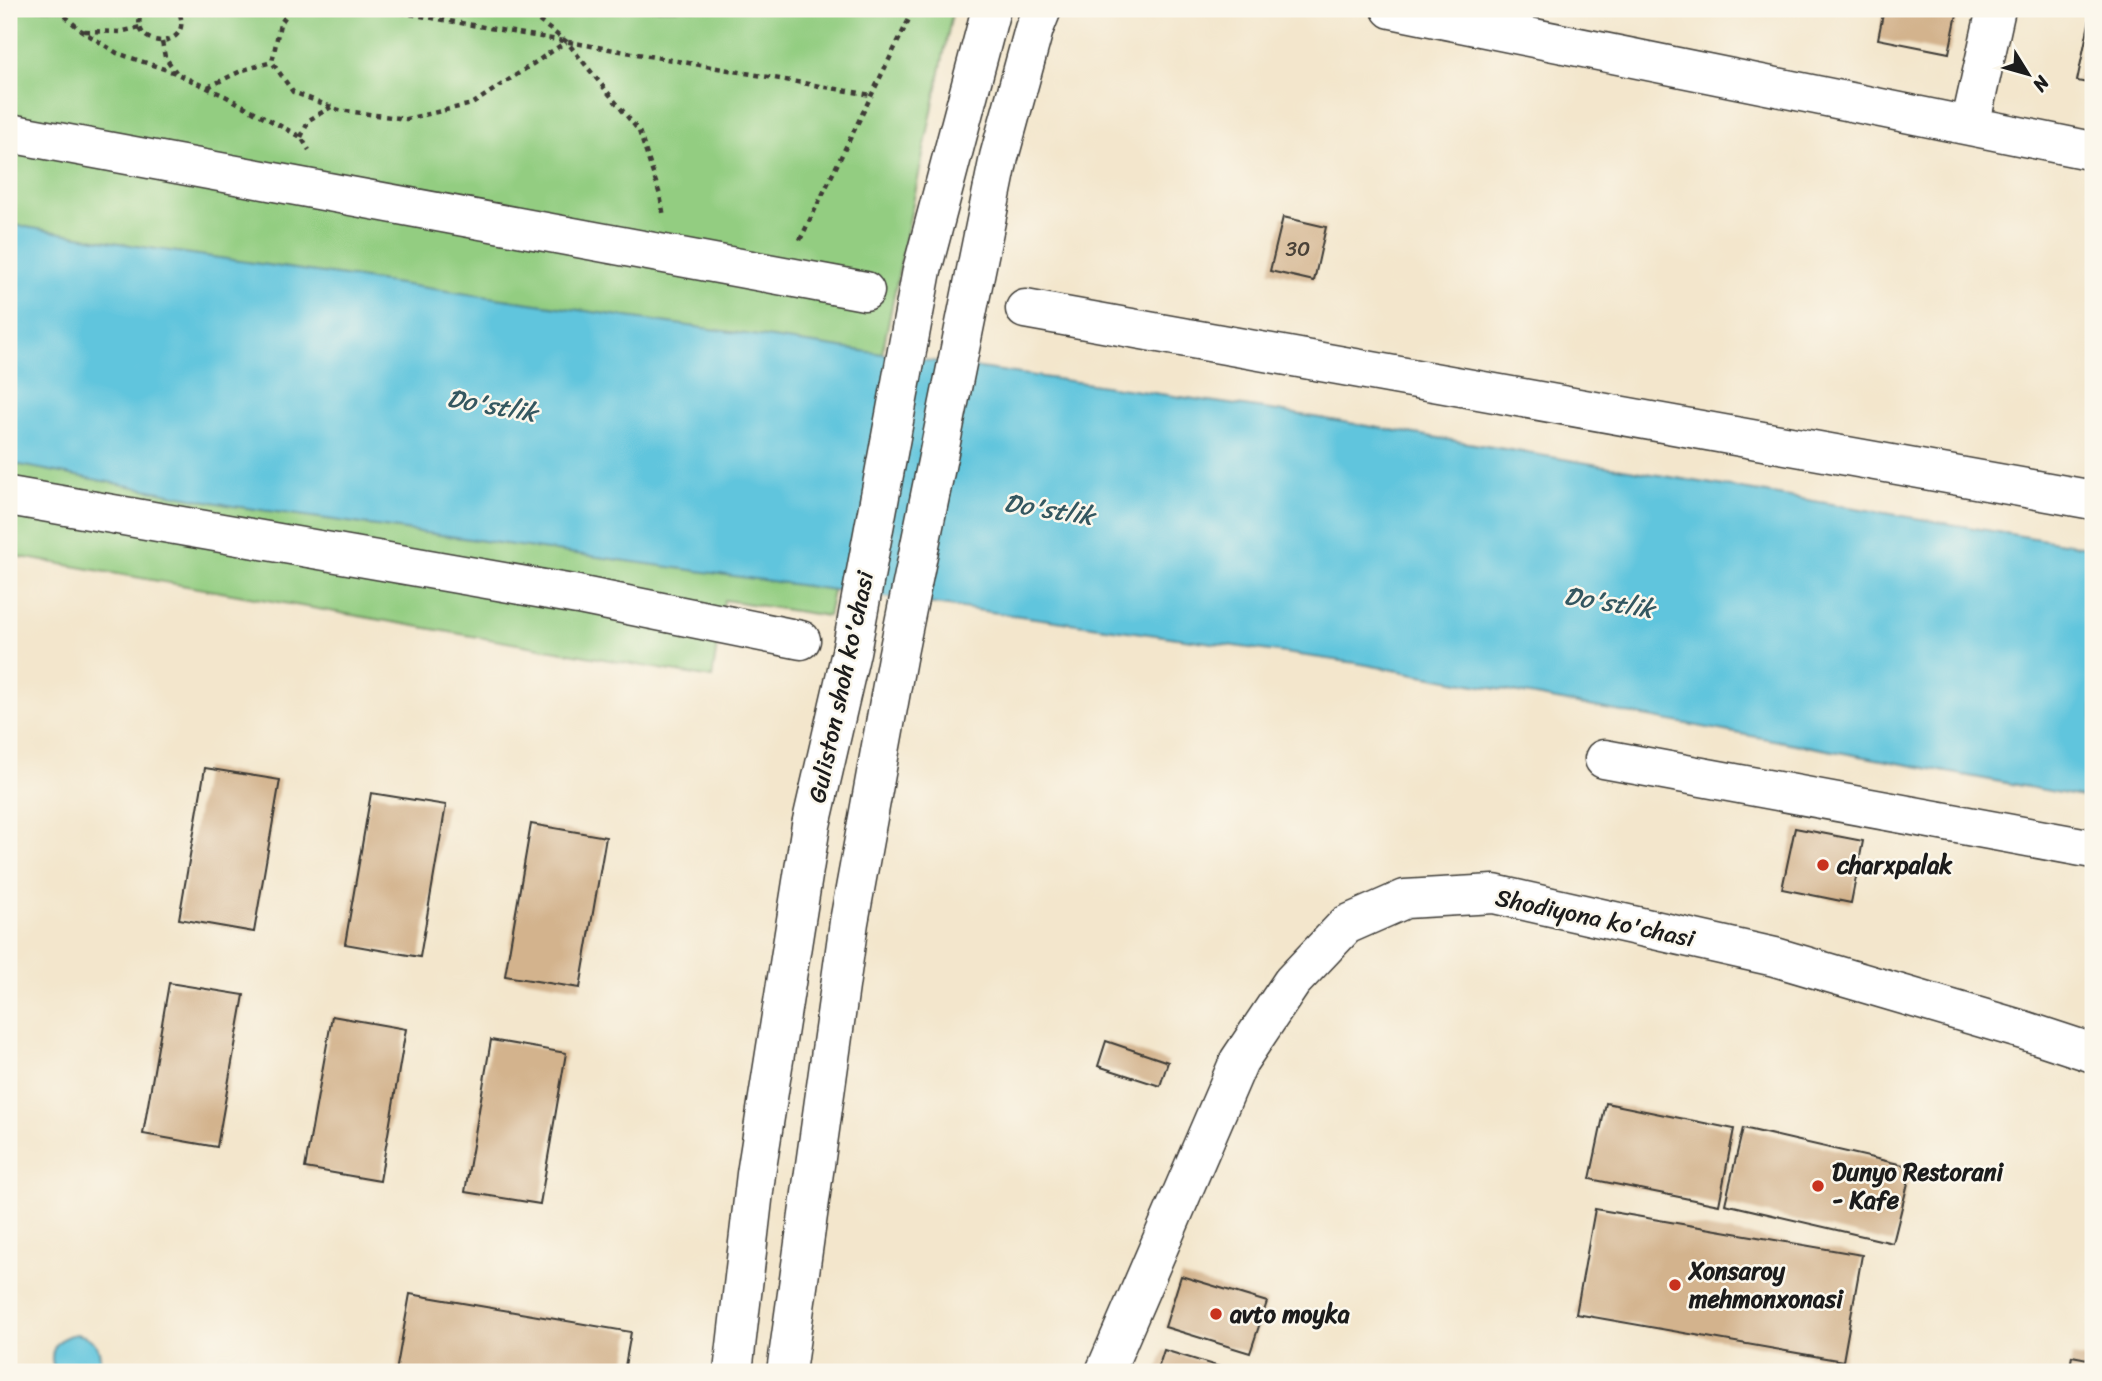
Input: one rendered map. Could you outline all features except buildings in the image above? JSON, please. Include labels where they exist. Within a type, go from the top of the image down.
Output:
[{"type":"street","name":"Guliston shoh ko'chasi","points":[[733,1372],[756,1174],[811,825],[851,652],[922,270],[991,9]]},
{"type":"street","name":"Guliston shoh ko'chasi","points":[[786,1372],[849,922],[897,659],[999,157],[1034,29],[1042,9]]},
{"type":"street","points":[[1391,9],[1483,18],[2093,151]]},
{"type":"street","points":[[1970,126],[1996,9]]},
{"type":"street","points":[[9,133],[865,291]]},
{"type":"street","points":[[1025,309],[2093,500]]},
{"type":"street","points":[[9,495],[578,595],[801,639]]},
{"type":"street","points":[[1604,759],[2093,849]]},
{"type":"street","name":"Shodiyona ko'chasi","points":[[1105,1372],[1240,1061],[1292,982],[1346,925],[1405,899],[1494,894],[1722,945],[1801,965],[2093,1053]]},
{"type":"path","points":[[58,9],[83,31],[117,53],[177,74],[301,136],[334,194]]},
{"type":"path","points":[[143,9],[139,20],[140,27],[148,38],[162,42],[179,31],[181,18],[178,9]]},
{"type":"path","points":[[290,9],[280,24],[272,62],[293,92],[331,107],[406,119],[472,104],[567,41]]},
{"type":"path","points":[[380,9],[872,95]]},
{"type":"path","points":[[523,9],[567,41],[639,131],[660,195],[672,255]]},
{"type":"path","points":[[782,275],[914,9]]},
{"type":"path","points":[[83,31],[120,32],[140,27]]},
{"type":"path","points":[[162,42],[165,57],[177,74]]},
{"type":"path","points":[[207,88],[243,70],[272,62]]},
{"type":"path","points":[[301,136],[309,120],[331,107]]},
{"type":"green space","points":[[9,9],[953,9],[828,616],[724,600],[712,678],[9,555]]},
{"type":"water","name":"Do'stlik","points":[[9,224],[143,247],[1278,411],[2093,548],[2093,799],[1356,663],[233,506],[9,463]]},
{"type":"water","points":[[76,1334],[89,1338],[97,1346],[100,1358],[98,1371],[56,1372],[52,1358],[55,1347],[58,1342]]},
{"type":"place","name":"charxpalak","points":[[1823,865]]},
{"type":"place","name":"Dunyo Restorani - Kafe","points":[[1818,1186]]},
{"type":"place","name":"Xonsaroy mehmonxonasi","points":[[1675,1285]]},
{"type":"place","name":"avto moyka","points":[[1216,1314]]}]
